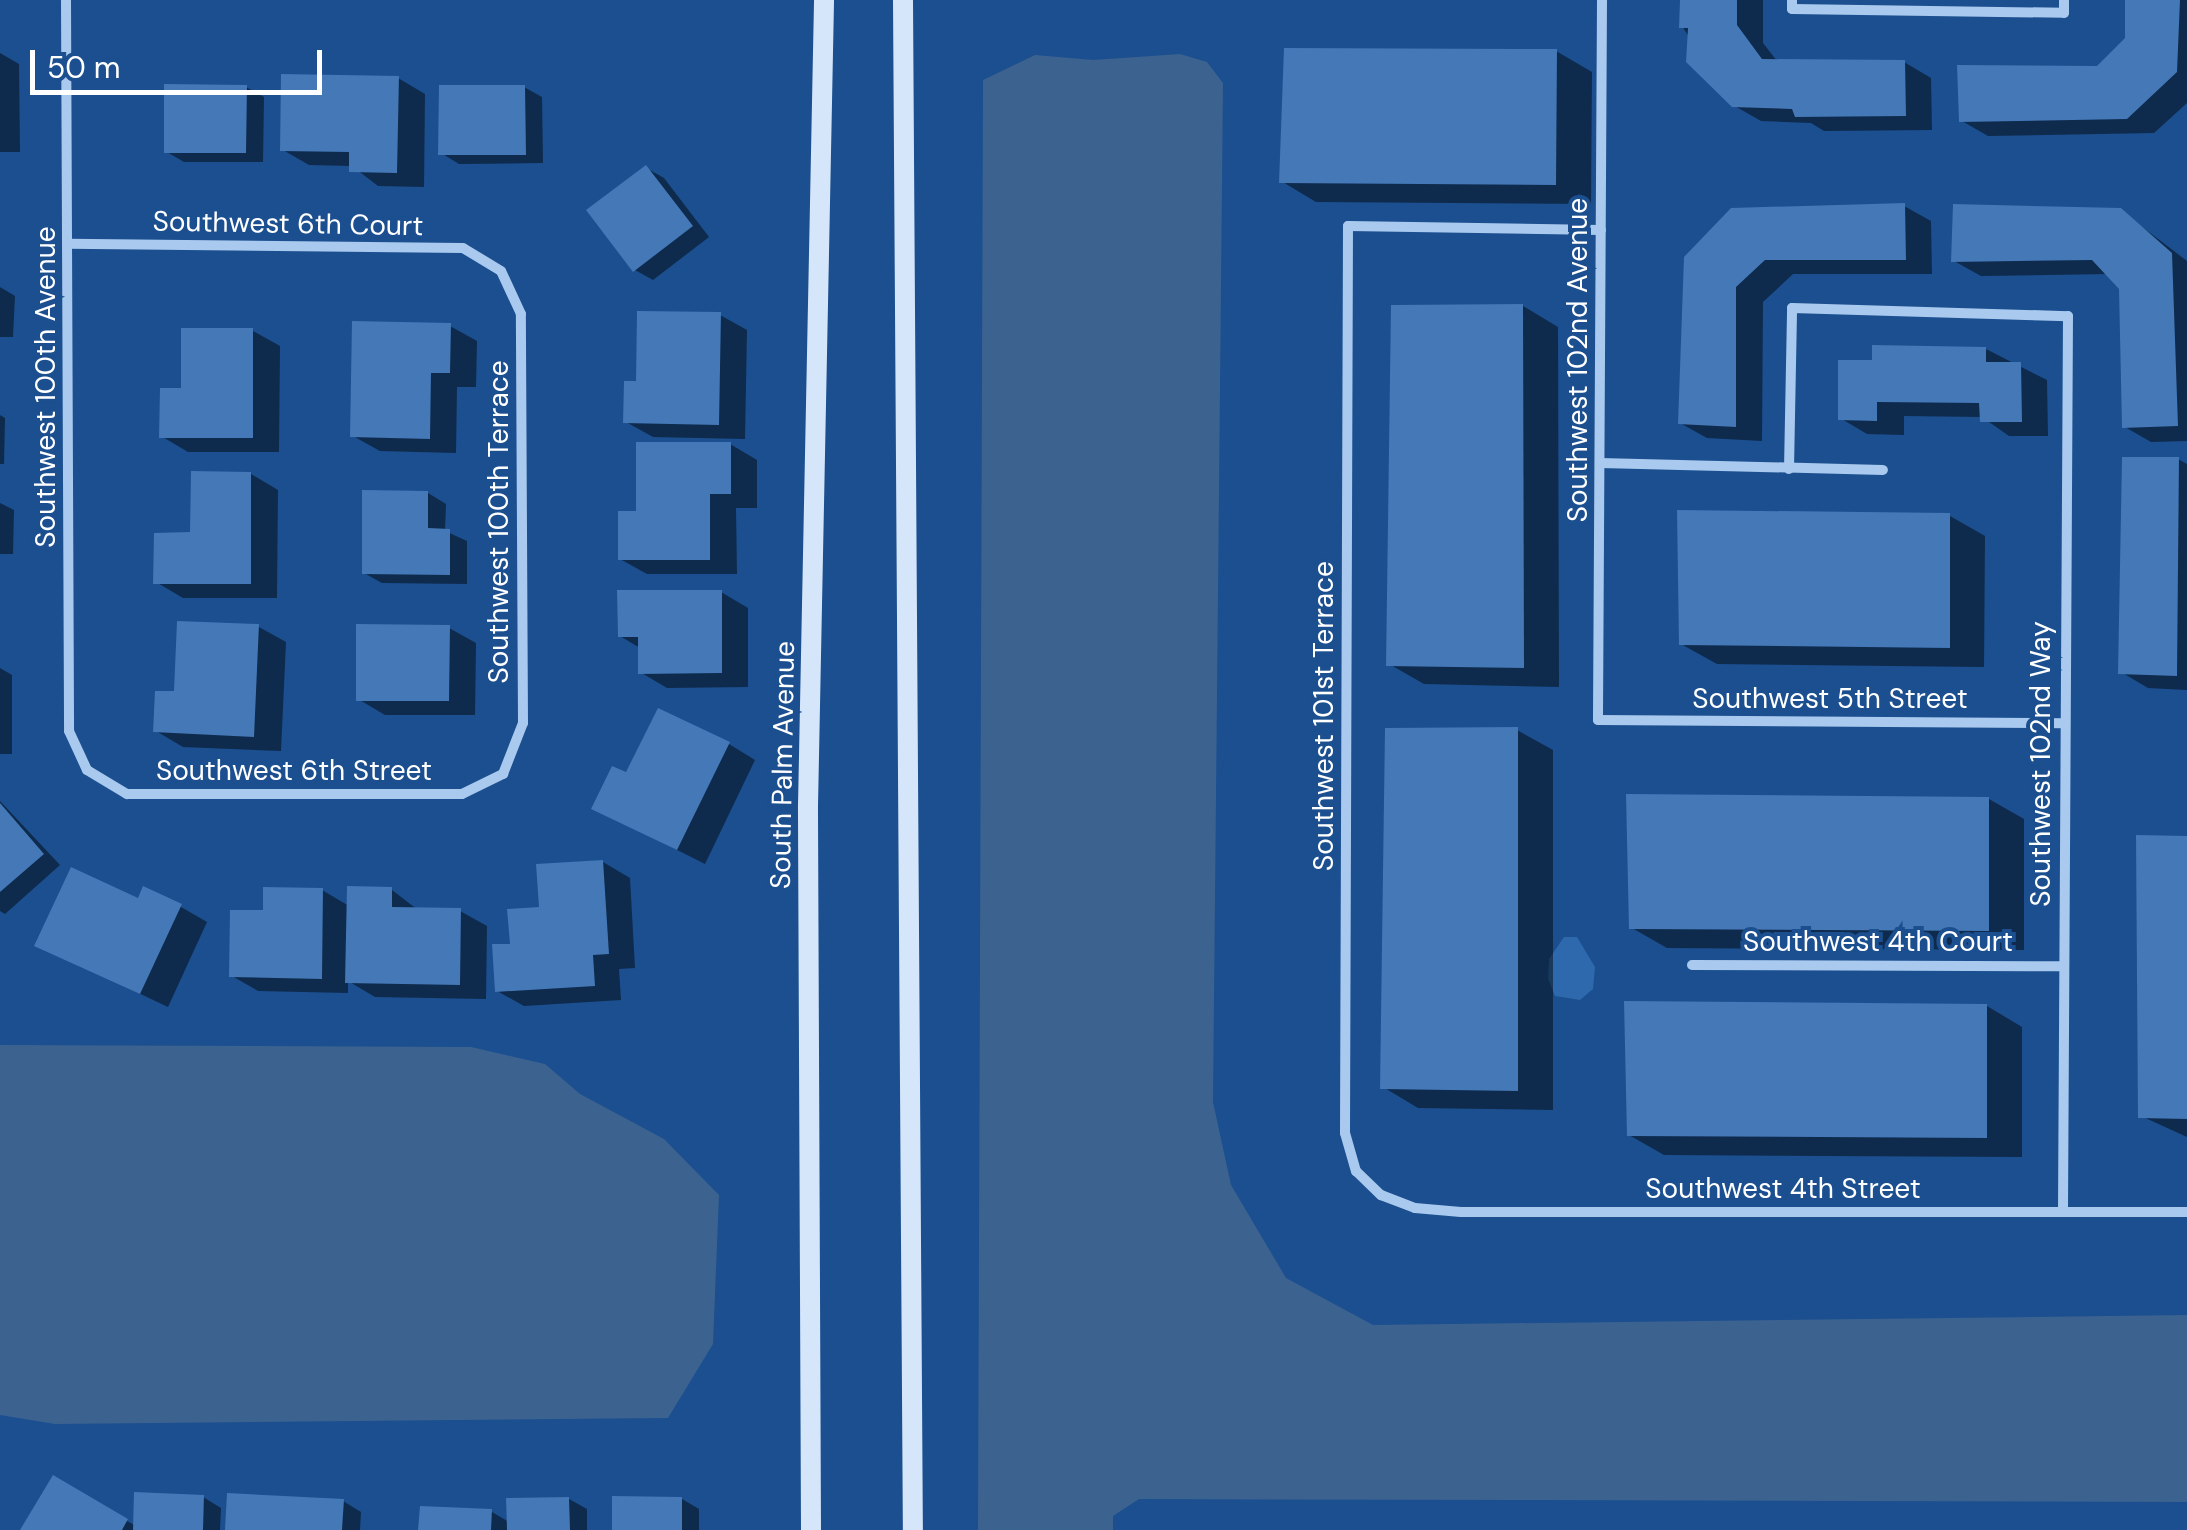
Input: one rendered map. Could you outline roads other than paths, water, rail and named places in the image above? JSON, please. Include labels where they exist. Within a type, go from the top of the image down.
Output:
[{"type":"main road","name":"South Palm Avenue","points":[[811,1530],[808,806],[824,0]]},
{"type":"main road","points":[[903,0],[913,1530]]},
{"type":"street","name":"Southwest 100th Avenue","points":[[66,0],[68,732],[86,770]]},
{"type":"street","name":"Southwest 102nd Avenue","points":[[1598,720],[1602,0]]},
{"type":"street","points":[[1792,5],[2064,13],[2064,0]]},
{"type":"street","name":"Southwest 101st Terrace","points":[[1381,1195],[1356,1170],[1345,1133],[1348,226],[1601,230]]},
{"type":"street","name":"Southwest 6th Court","points":[[68,244],[463,248],[500,271]]},
{"type":"street","name":"Southwest 100th Terrace","points":[[500,271],[521,314],[523,724],[504,774]]},
{"type":"street","name":"Southwest 102nd Way","points":[[1788,468],[1792,308],[2068,316],[2063,1212]]},
{"type":"street","points":[[1600,463],[1883,470]]},
{"type":"street","name":"Southwest 5th Street","points":[[1598,720],[2063,724]]},
{"type":"street","name":"Southwest 6th Street","points":[[86,770],[127,794],[462,794],[504,774]]},
{"type":"street","name":"Southwest 4th Court","points":[[1692,965],[2064,966]]},
{"type":"street","name":"Southwest 4th Street","points":[[1381,1195],[1415,1208],[1461,1212],[2187,1212]]}]
